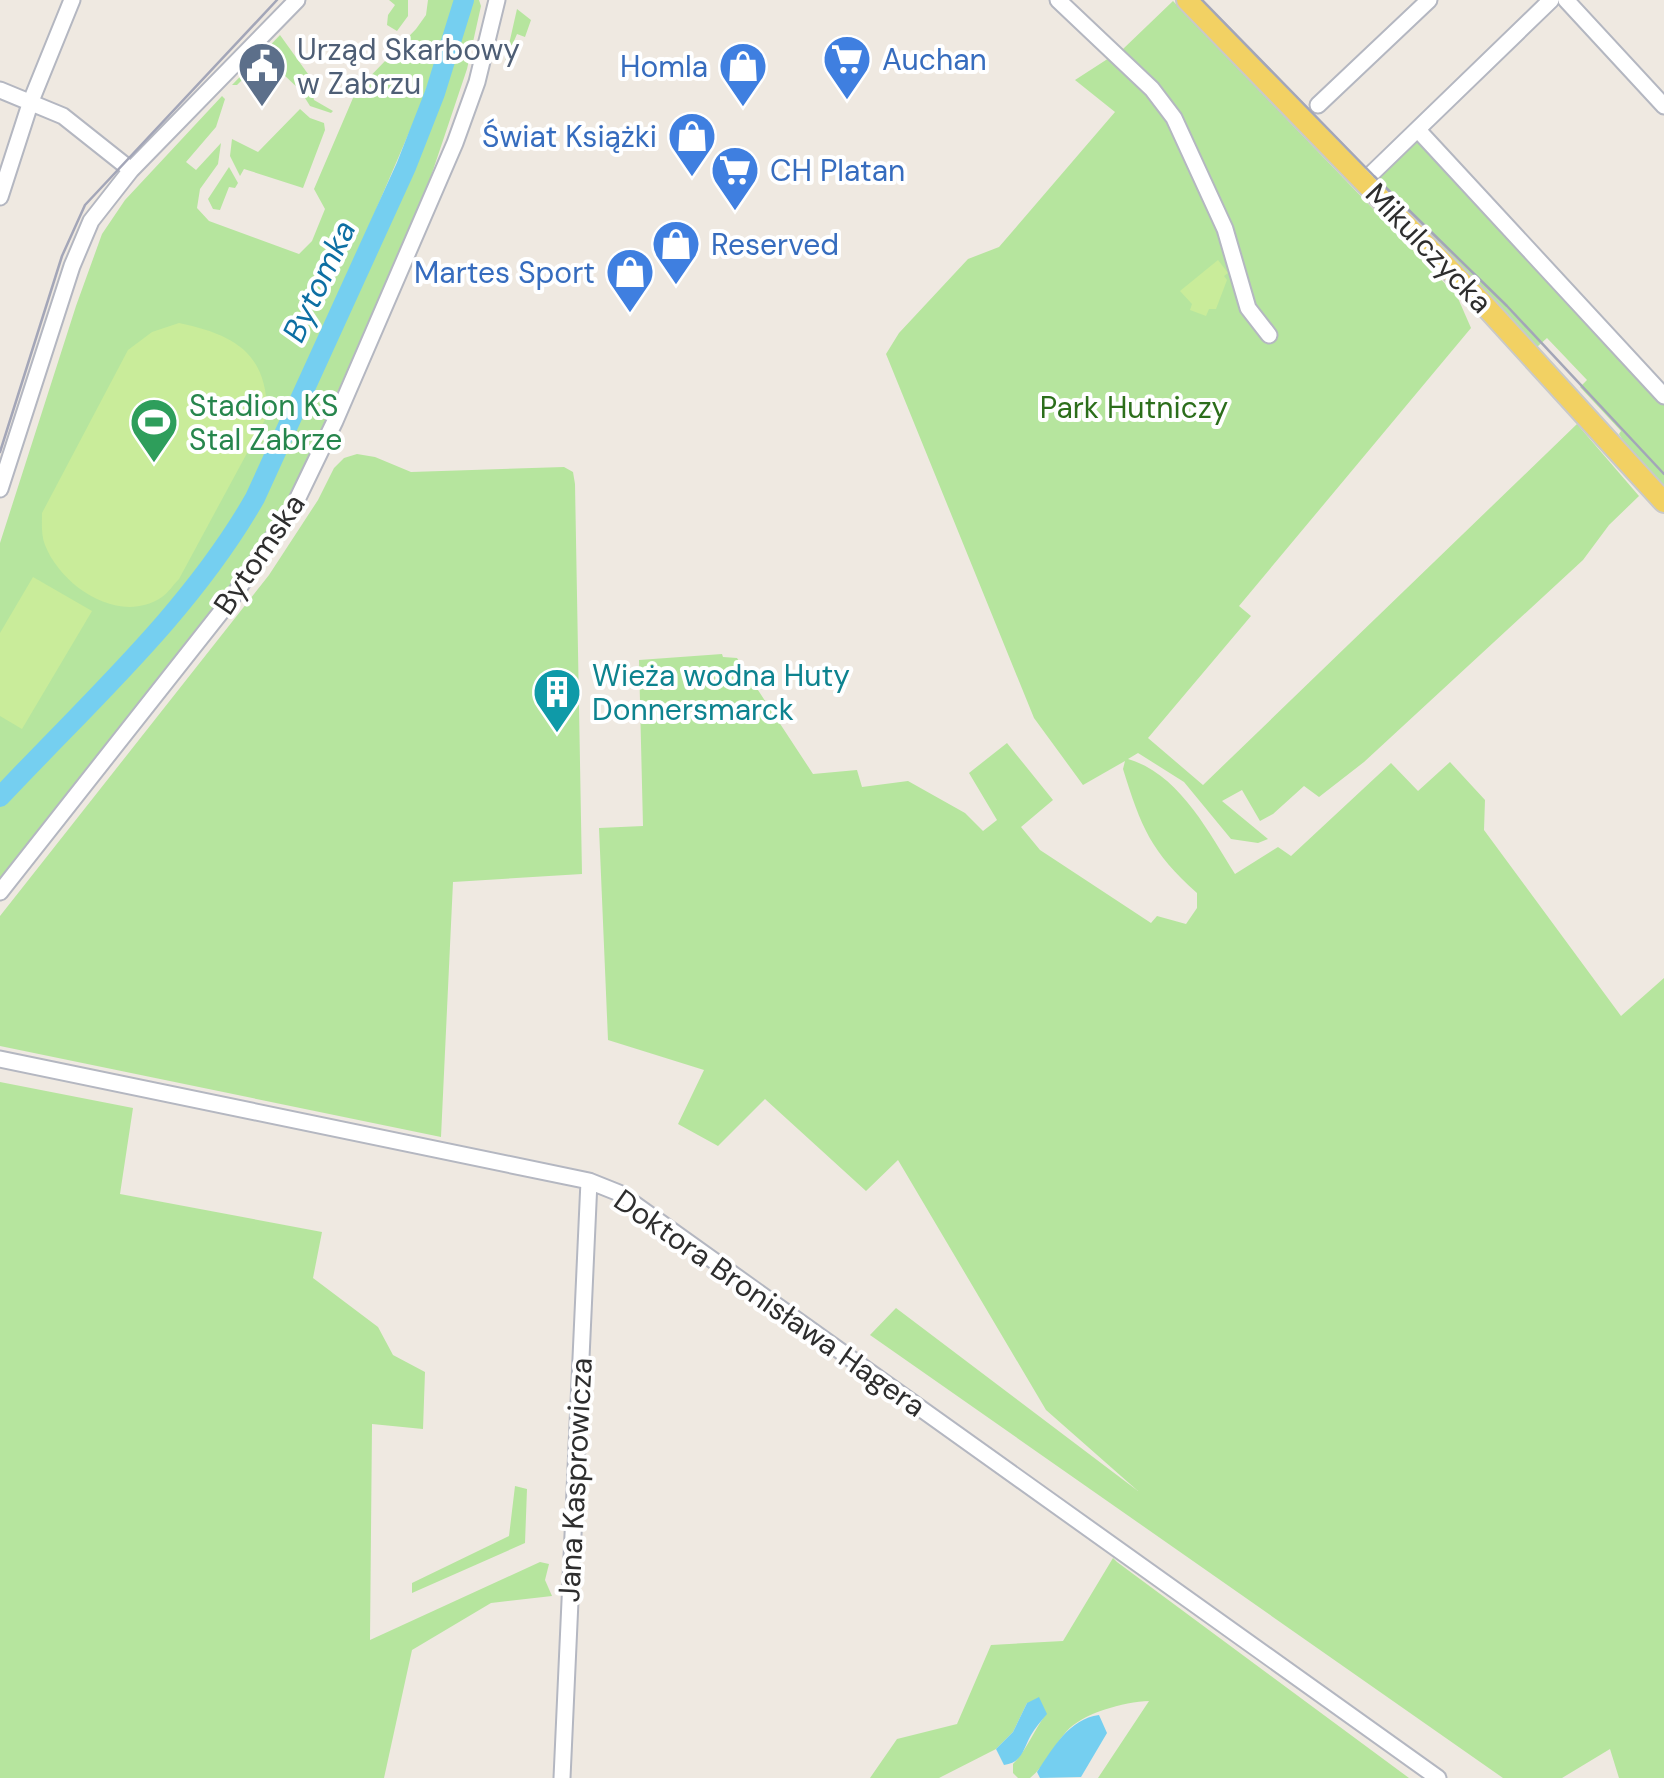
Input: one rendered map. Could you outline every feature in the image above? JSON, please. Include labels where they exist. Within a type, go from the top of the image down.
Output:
[{"type":"main road","name":"Mikulczycka","points":[[1187,0],[1486,307],[1664,502]]},
{"type":"street","points":[[0,197],[31,101],[72,0]]},
{"type":"street","points":[[0,489],[82,239],[100,208],[131,170],[297,0]]},
{"type":"street","name":"Bytomska","points":[[0,892],[232,598],[293,508],[335,422],[455,143],[485,55],[496,0]]},
{"type":"street","points":[[1058,0],[1152,89],[1174,118],[1225,229],[1248,308],[1269,335]]},
{"type":"street","points":[[1318,105],[1429,0]]},
{"type":"street","points":[[1364,181],[1552,0]]},
{"type":"street","points":[[1566,0],[1664,106]]},
{"type":"street","points":[[0,90],[63,116],[131,170]]},
{"type":"street","points":[[1418,130],[1664,396]]},
{"type":"street","name":"Doktora Bronisława Hagera","points":[[0,1059],[589,1181],[619,1193],[1438,1778]]},
{"type":"street","name":"Jana Kasprowicza","points":[[562,1778],[589,1181]]},
{"type":"green space","points":[[389,0],[408,0],[408,16],[397,31],[387,25],[395,5]]},
{"type":"green space","points":[[428,0],[457,0],[420,107],[231,530],[187,589],[0,786],[0,543],[102,234],[125,200],[222,96],[225,99],[216,127],[186,162],[196,170],[221,143],[218,164],[200,189],[197,208],[209,221],[299,254],[312,241],[325,209],[314,189],[356,91],[416,29],[426,15]]},
{"type":"green space","points":[[470,0],[479,0],[481,6],[467,69],[426,191],[295,489],[234,583],[0,879],[0,803],[168,630],[220,568],[261,498],[428,123]]},
{"type":"green space","name":"Park Hutniczy","points":[[1173,1],[1457,296],[1471,328],[1239,606],[1251,616],[1148,738],[1203,785],[1577,424],[1639,496],[1609,525],[1583,560],[1364,762],[1319,797],[1304,786],[1260,821],[1242,790],[1222,801],[1268,839],[1258,843],[1231,839],[1184,782],[1138,753],[1128,759],[1146,766],[1177,791],[1235,874],[1278,847],[1291,856],[1391,763],[1418,791],[1450,762],[1485,800],[1484,830],[1621,1016],[1664,978],[1664,1778],[1619,1778],[1610,1749],[1562,1778],[1503,1778],[870,1335],[896,1308],[1138,1491],[1046,1410],[898,1160],[866,1191],[765,1099],[718,1146],[678,1124],[704,1070],[608,1040],[599,828],[643,826],[639,660],[722,654],[737,658],[813,774],[857,770],[862,787],[908,781],[965,813],[983,831],[997,820],[969,773],[1007,743],[1053,800],[1021,827],[1040,850],[1151,923],[1157,916],[1186,924],[1197,908],[1197,893],[1158,851],[1142,823],[1123,769],[1125,761],[1083,785],[1034,718],[886,354],[899,333],[968,259],[999,247],[1115,112],[1075,80],[1123,49]]},
{"type":"green space","points":[[517,9],[531,20],[525,37],[517,34],[505,62]]},
{"type":"green space","points":[[280,35],[308,74],[314,100],[331,113],[310,106],[300,90],[265,57],[237,85],[232,85]]},
{"type":"green space","points":[[300,109],[324,123],[325,130],[303,188],[244,169],[240,176],[230,156],[232,139],[258,152]]},
{"type":"green space","points":[[1416,138],[1664,397],[1664,487],[1624,442],[1621,431],[1580,387],[1587,380],[1547,338],[1537,347],[1567,382],[1375,181]]},
{"type":"green space","points":[[229,167],[238,183],[235,188],[229,187],[220,210],[213,209],[208,199]]},
{"type":"green space","points":[[1218,260],[1228,273],[1216,309],[1209,309],[1206,316],[1190,310],[1192,304],[1180,291]]},
{"type":"green space","name":"Stadion KS Stal Zabrze","points":[[179,323],[217,334],[244,350],[262,377],[267,416],[179,579],[164,595],[145,605],[110,604],[78,587],[53,560],[44,541],[42,513],[128,350],[152,332]]},
{"type":"green space","points":[[357,454],[411,472],[564,467],[573,472],[575,484],[582,874],[453,882],[441,1137],[0,1046],[0,916],[269,575],[334,468],[344,458]]},
{"type":"green space","points":[[33,577],[92,611],[22,729],[0,716],[0,633]]},
{"type":"green space","points":[[0,1082],[133,1108],[120,1194],[322,1232],[313,1278],[378,1327],[393,1355],[425,1372],[423,1429],[372,1424],[370,1640],[540,1562],[549,1564],[545,1580],[552,1596],[491,1603],[412,1650],[384,1778],[0,1778]]},
{"type":"green space","points":[[515,1486],[527,1489],[525,1543],[412,1593],[412,1583],[509,1536]]},
{"type":"green space","points":[[1113,1558],[1409,1778],[1098,1778],[1149,1701],[1116,1706],[1082,1719],[1066,1732],[1030,1778],[1018,1778],[1013,1773],[1013,1764],[1046,1714],[1027,1703],[1013,1732],[996,1749],[939,1778],[870,1778],[897,1739],[957,1724],[991,1645],[1063,1641]]},
{"type":"water","points":[[1039,1697],[1047,1714],[1019,1758],[1004,1765],[996,1749],[1013,1732],[1027,1703]]},
{"type":"water","points":[[1099,1715],[1107,1733],[1081,1777],[1040,1778],[1037,1772],[1070,1728]]},
{"type":"waterway","name":"Bytomka","points":[[0,797],[169,618],[229,540],[255,498],[406,167],[435,93],[464,0]]},
{"type":"tram line","points":[[0,452],[62,256],[85,205],[277,0]]},
{"type":"tram line","points":[[1202,0],[1507,306],[1664,474]]},
{"type":"place","name":"Auchan","points":[[847,102]]},
{"type":"place","name":"Urząd Skarbowy w Zabrzu","points":[[262,108]]},
{"type":"place","name":"Homla","points":[[743,108]]},
{"type":"place","name":"Świat Książki","points":[[692,178]]},
{"type":"place","name":"CH Platan","points":[[735,212]]},
{"type":"place","name":"Reserved","points":[[676,286]]},
{"type":"place","name":"Martes Sport","points":[[630,314]]},
{"type":"place","name":"Stadion KS Stal Zabrze","points":[[154,464]]},
{"type":"place","name":"Wieża wodna Huty Donnersmarck","points":[[557,734]]}]
